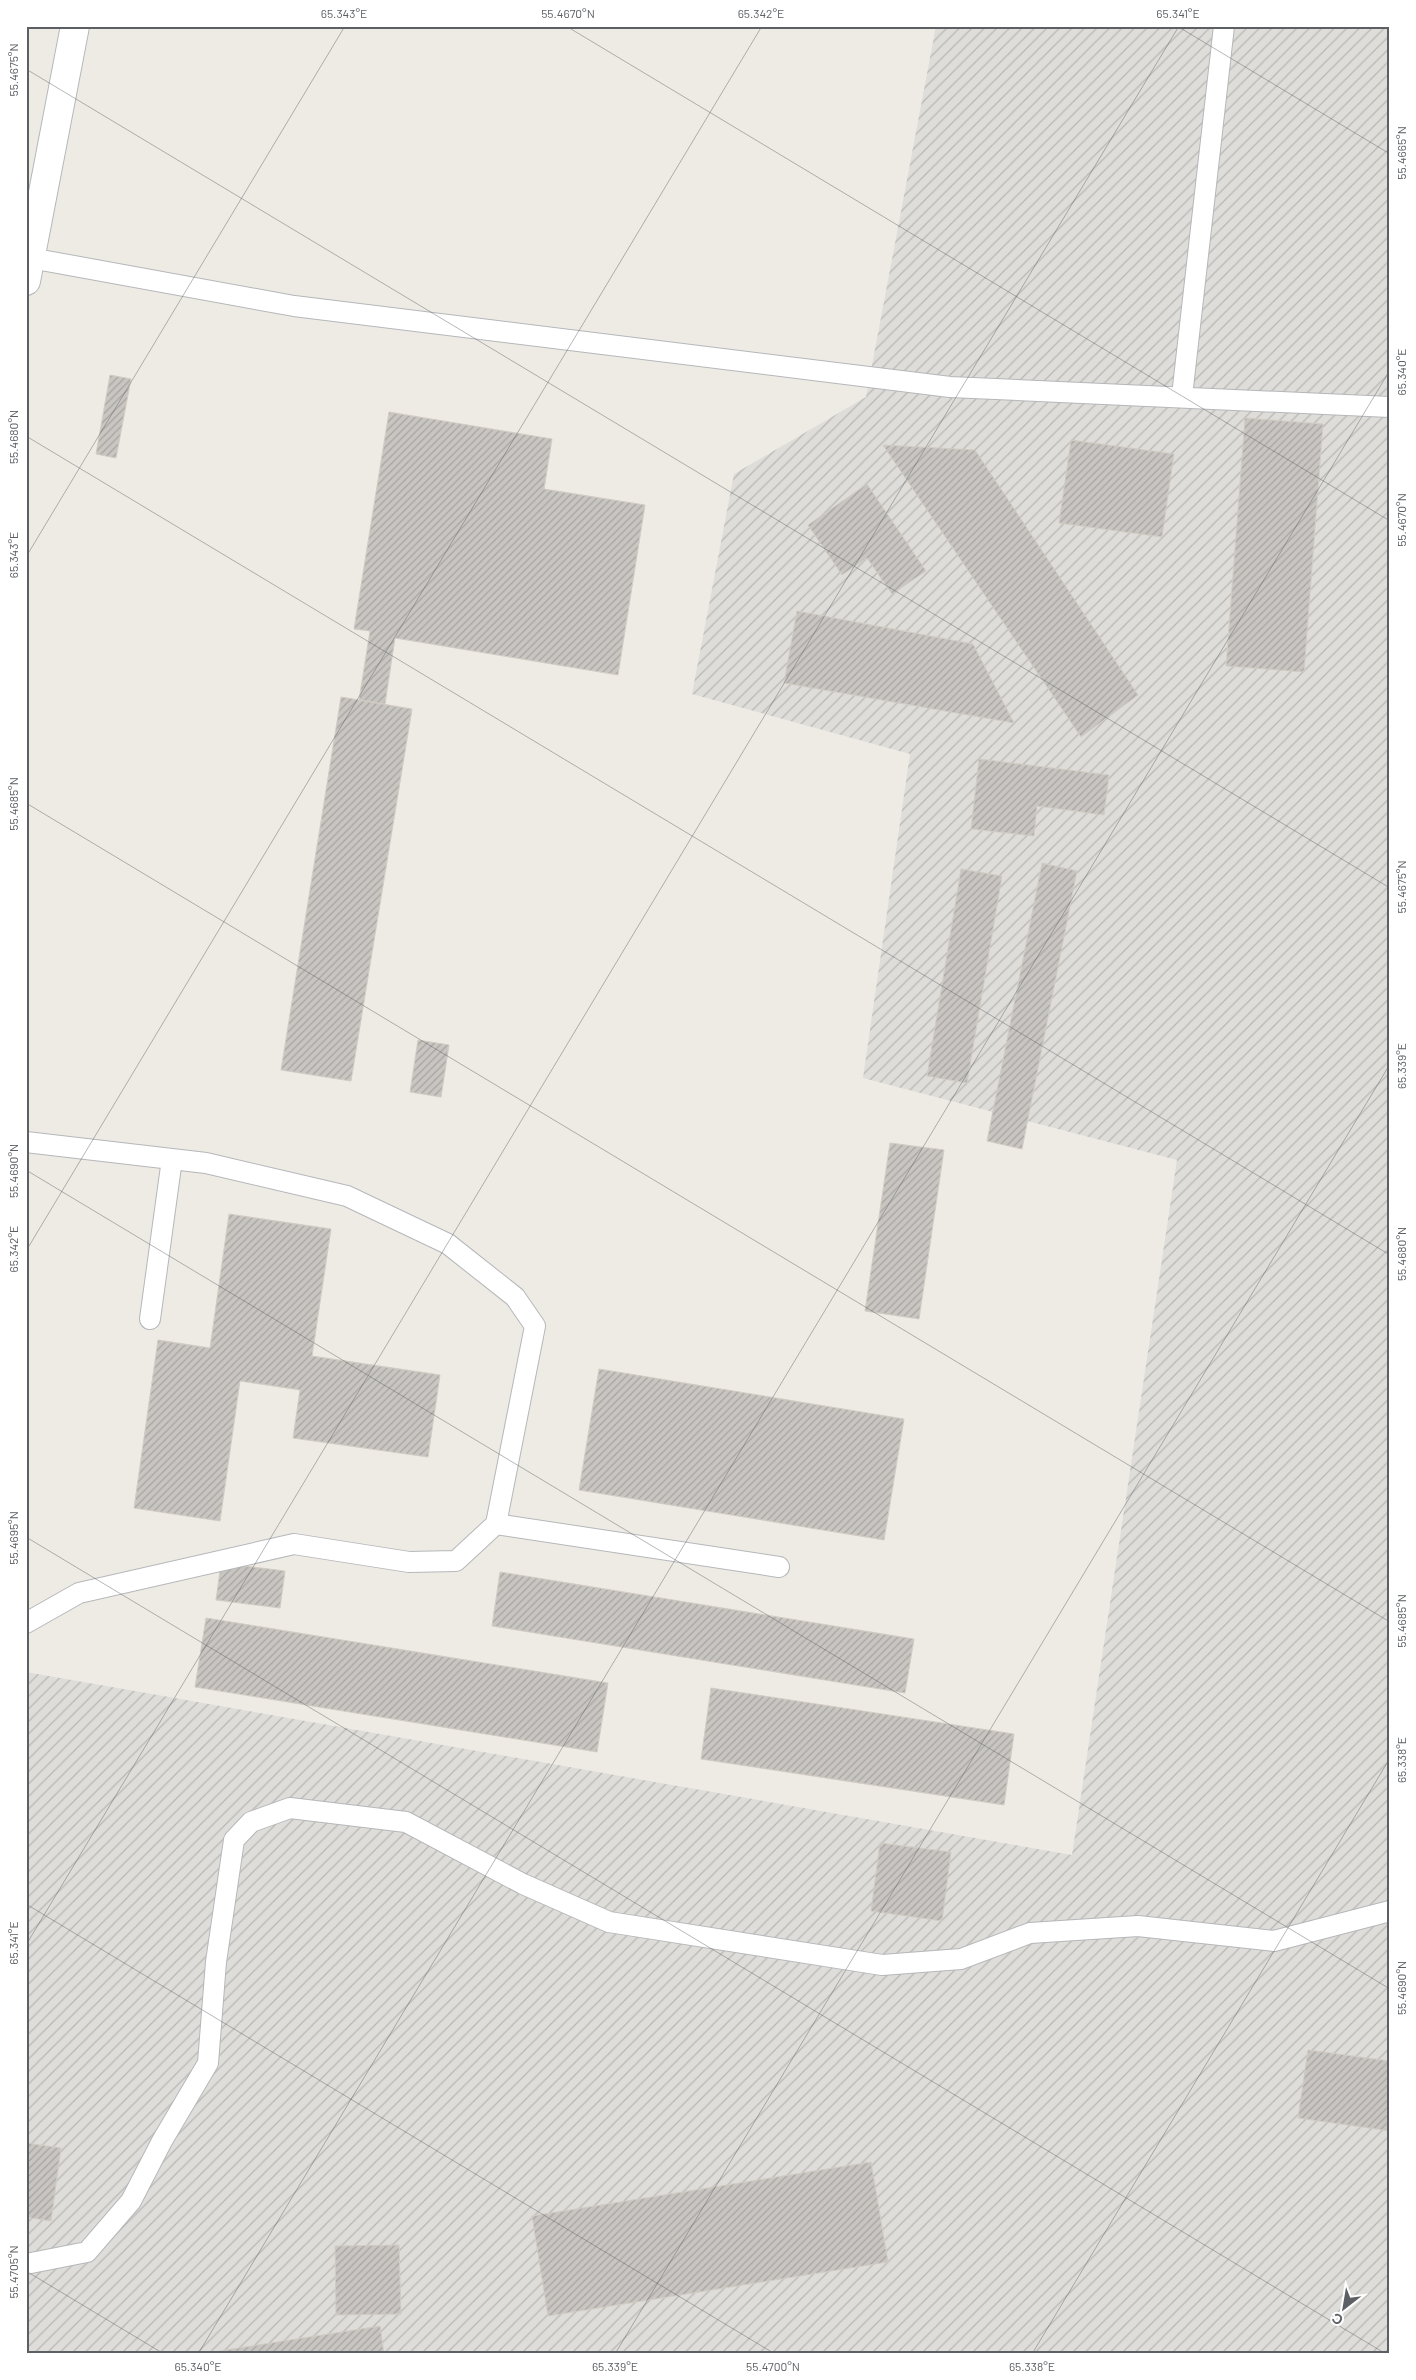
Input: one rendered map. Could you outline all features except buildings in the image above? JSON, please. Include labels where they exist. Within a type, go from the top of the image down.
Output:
[{"type":"main road","points":[[28,269],[75,26]]},
{"type":"lane","points":[[1182,396],[1224,26]]},
{"type":"lane","points":[[28,269],[294,306],[950,387],[1390,406]]},
{"type":"lane","points":[[26,1142],[206,1163],[347,1196],[448,1244],[514,1297],[535,1326],[496,1524],[456,1561],[409,1562],[294,1544],[79,1593],[26,1623]]},
{"type":"lane","points":[[150,1319],[172,1159]]},
{"type":"lane","points":[[496,1524],[779,1567]]},
{"type":"lane","points":[[26,2264],[87,2252],[131,2201],[162,2141],[208,2062],[216,1962],[234,1840],[251,1822],[290,1808],[406,1822],[523,1884],[609,1922],[882,1965],[961,1959],[1030,1932],[1138,1926],[1274,1941],[1390,1911]]},
{"type":"shaded area","points":[[936,26],[1390,26],[1390,2354],[26,2354],[26,1672],[1072,1855],[1177,1160],[863,1078],[910,754],[692,694],[734,474],[866,397]]}]
